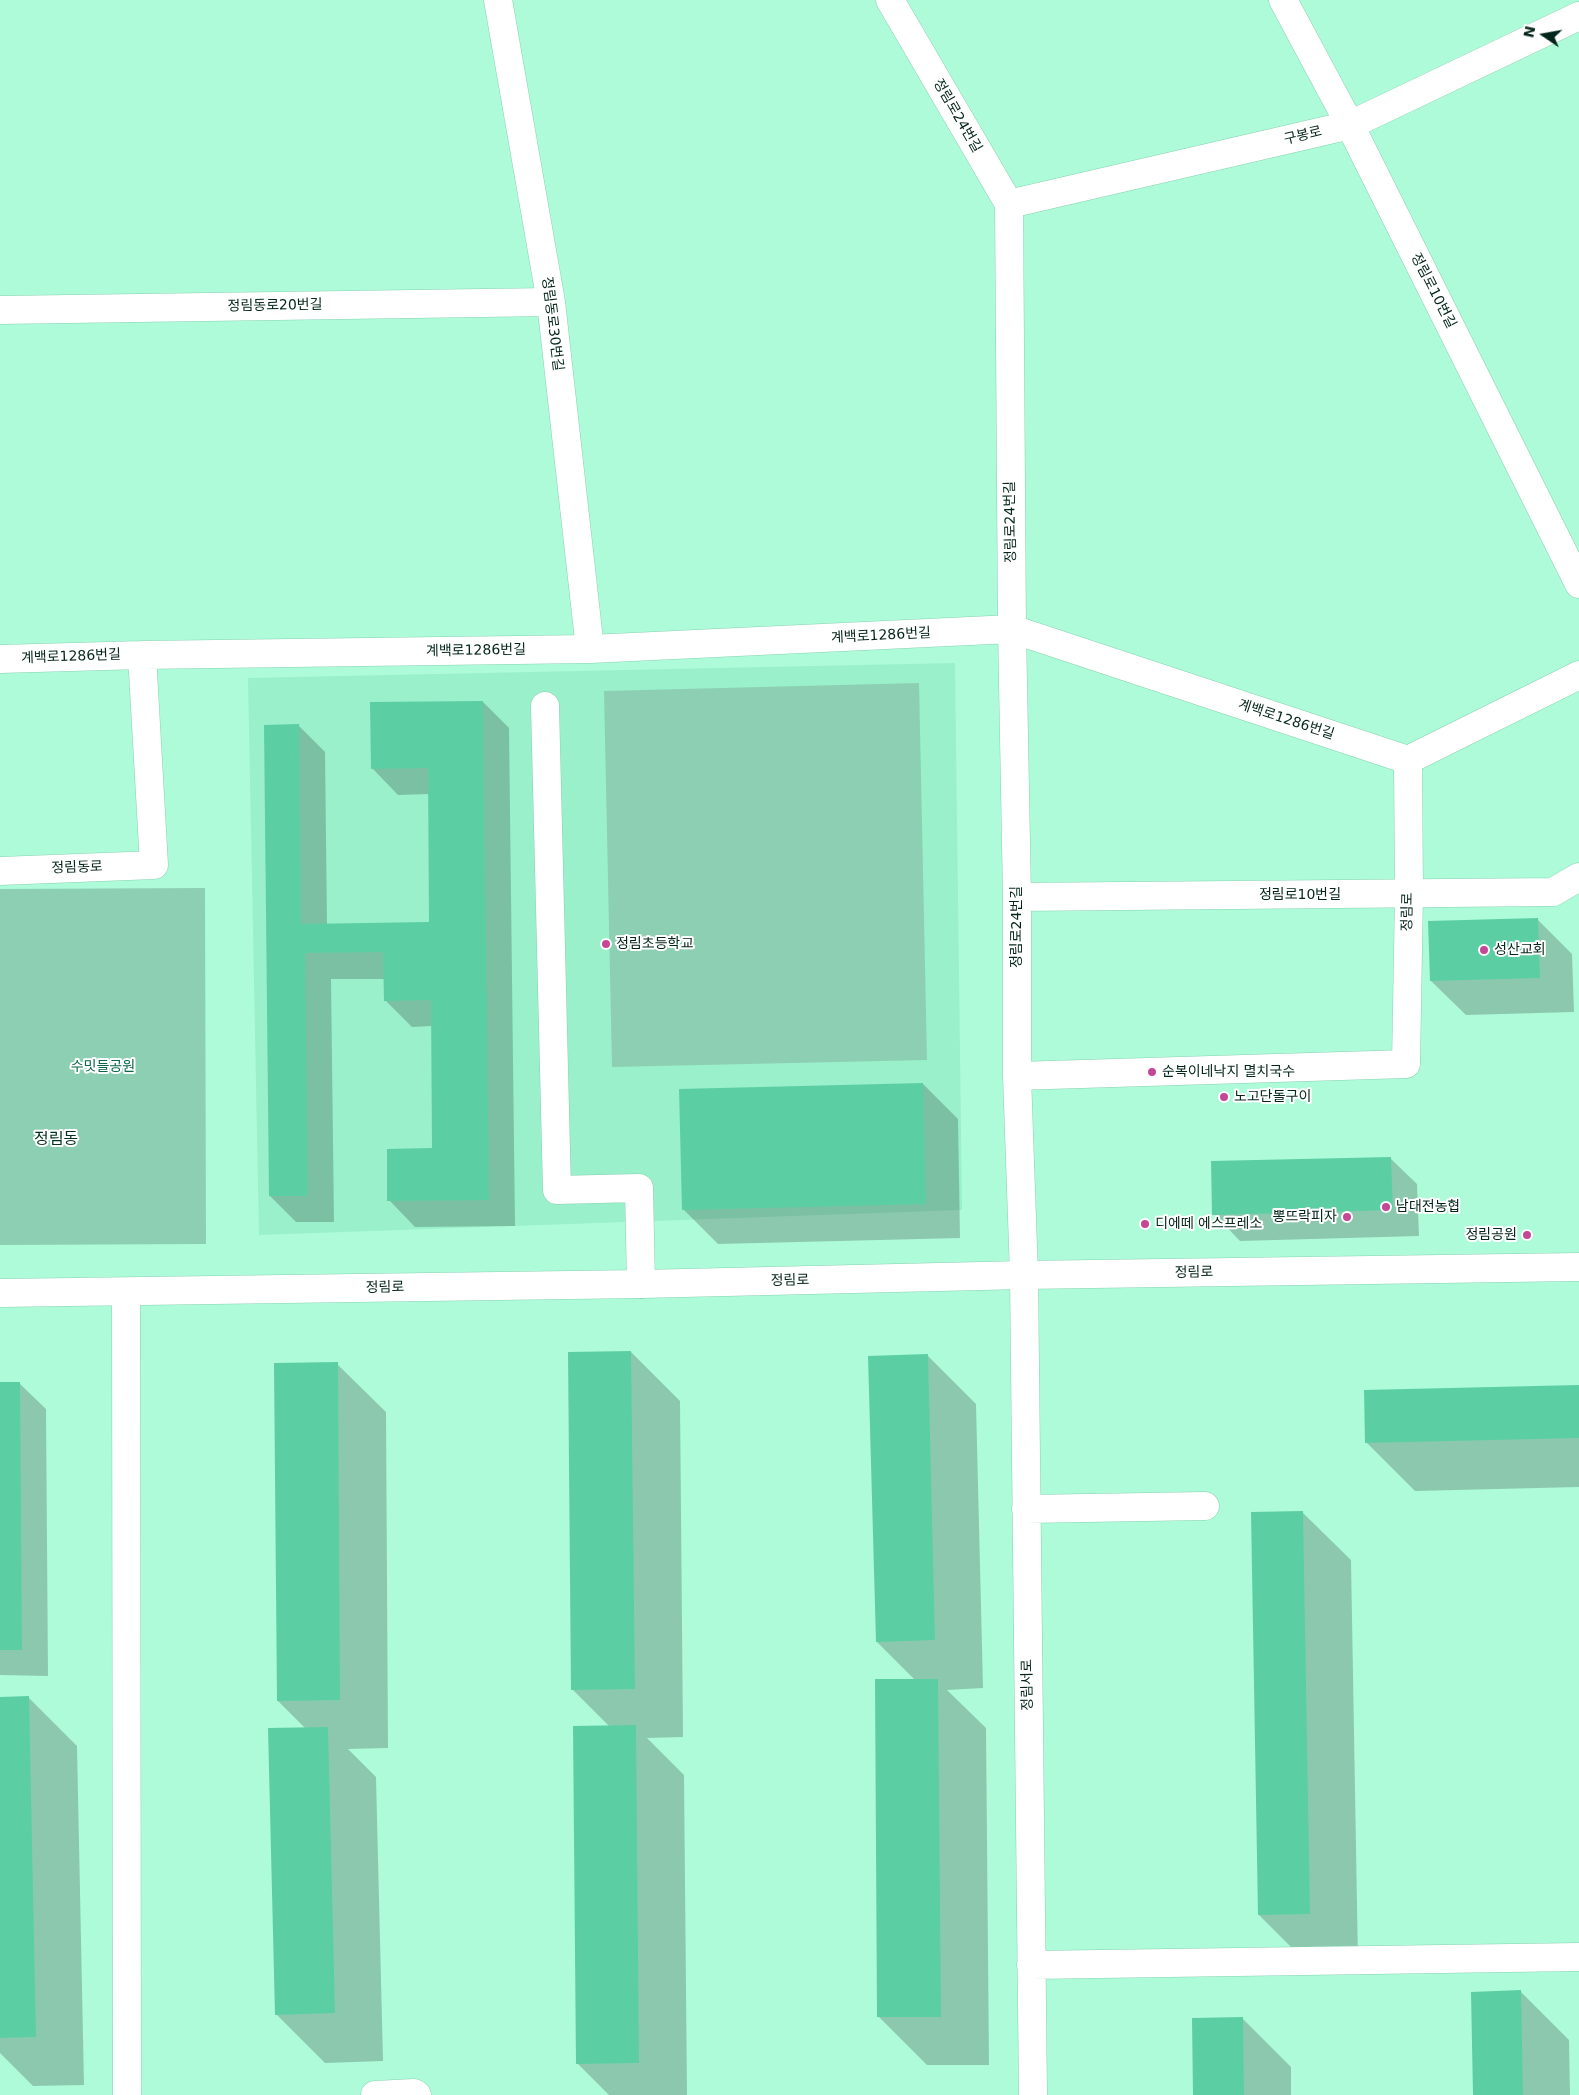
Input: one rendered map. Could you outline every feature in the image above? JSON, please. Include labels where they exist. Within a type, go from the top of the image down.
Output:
[{"type":"street","name":"정림동로30번길","points":[[498,0],[550,302],[590,649]]},
{"type":"street","name":"정림로24번길","points":[[890,0],[1009,204],[1012,629],[1018,898],[1017,1076],[1024,1275]]},
{"type":"street","name":"정림로10번길","points":[[1283,0],[1350,125],[1579,584]]},
{"type":"street","name":"구봉로","points":[[1009,204],[1350,125],[1579,16]]},
{"type":"street","name":"정림동로20번길","points":[[0,310],[550,302]]},
{"type":"street","name":"계백로1286번길","points":[[0,659],[142,655],[590,649],[1012,629],[1408,760]]},
{"type":"street","name":"정림동로","points":[[0,871],[154,865],[142,655]]},
{"type":"street","points":[[1408,760],[1579,675]]},
{"type":"street","points":[[545,706],[557,1190],[639,1188],[641,1284]]},
{"type":"street","name":"정림로","points":[[1017,1076],[1406,1064],[1409,894],[1408,760]]},
{"type":"street","name":"정림로10번길","points":[[1018,898],[1553,892],[1579,878]]},
{"type":"street","name":"정림로","points":[[0,1293],[641,1284],[1024,1275],[1579,1267]]},
{"type":"street","name":"정림서로","points":[[1024,1275],[1033,2095]]},
{"type":"street","points":[[126,1292],[127,2095]]},
{"type":"street","points":[[1026,1509],[1205,1506]]},
{"type":"street","points":[[1031,1965],[1579,1957]]},
{"type":"street","points":[[375,2095],[414,2093],[417,2095]]},
{"type":"shaded area","name":"정림초등학교","points":[[955,663],[962,1210],[259,1235],[248,678]]},
{"type":"green space","points":[[919,683],[927,1060],[612,1067],[604,691]]},
{"type":"green space","name":"수밋들공원","points":[[205,888],[206,1244],[0,1245],[0,889]]},
{"type":"building","points":[[483,701],[489,1200],[387,1201],[387,1149],[432,1148],[431,1000],[384,1001],[383,952],[305,953],[308,1196],[269,1196],[264,725],[299,724],[301,924],[429,922],[428,768],[371,769],[370,702]]},
{"type":"building","name":"성산교회","points":[[1538,918],[1540,978],[1430,981],[1428,921]]},
{"type":"building","points":[[923,1083],[926,1204],[682,1210],[679,1089]]},
{"type":"building","points":[[1391,1157],[1393,1210],[1212,1215],[1211,1161]]},
{"type":"building","points":[[631,1351],[635,1689],[571,1690],[568,1352]]},
{"type":"building","points":[[928,1354],[935,1640],[876,1642],[868,1356]]},
{"type":"building","points":[[338,1362],[340,1700],[277,1701],[274,1363]]},
{"type":"building","points":[[0,1382],[20,1382],[22,1650],[0,1650]]},
{"type":"building","points":[[1579,1385],[1579,1438],[1365,1443],[1364,1390]]},
{"type":"building","points":[[1303,1511],[1310,1914],[1258,1915],[1251,1512]]},
{"type":"building","points":[[875,1679],[938,1679],[941,2017],[877,2017]]},
{"type":"building","points":[[29,1696],[36,2037],[0,2038],[0,1697]]},
{"type":"building","points":[[636,1725],[639,2063],[576,2064],[573,1726]]},
{"type":"building","points":[[328,1727],[335,2013],[275,2015],[268,1728]]},
{"type":"building","points":[[1521,1990],[1523,2095],[1473,2095],[1471,1992]]},
{"type":"building","points":[[1243,2017],[1244,2095],[1193,2095],[1192,2018]]},
{"type":"place","name":"정림초등학교","points":[[606,944]]},
{"type":"place","name":"성산교회","points":[[1484,950]]},
{"type":"place","name":"순복이네낙지 멸치국수","points":[[1152,1072]]},
{"type":"place","name":"노고단돌구이","points":[[1224,1097]]},
{"type":"place","name":"남대전농협","points":[[1386,1207]]},
{"type":"place","name":"뽕뜨락피자","points":[[1347,1217]]},
{"type":"place","name":"디에떼 에스프레소","points":[[1145,1224]]},
{"type":"place","name":"정림공원","points":[[1527,1235]]},
{"type":"district","name":"정림동","points":[[56,1140]]}]
